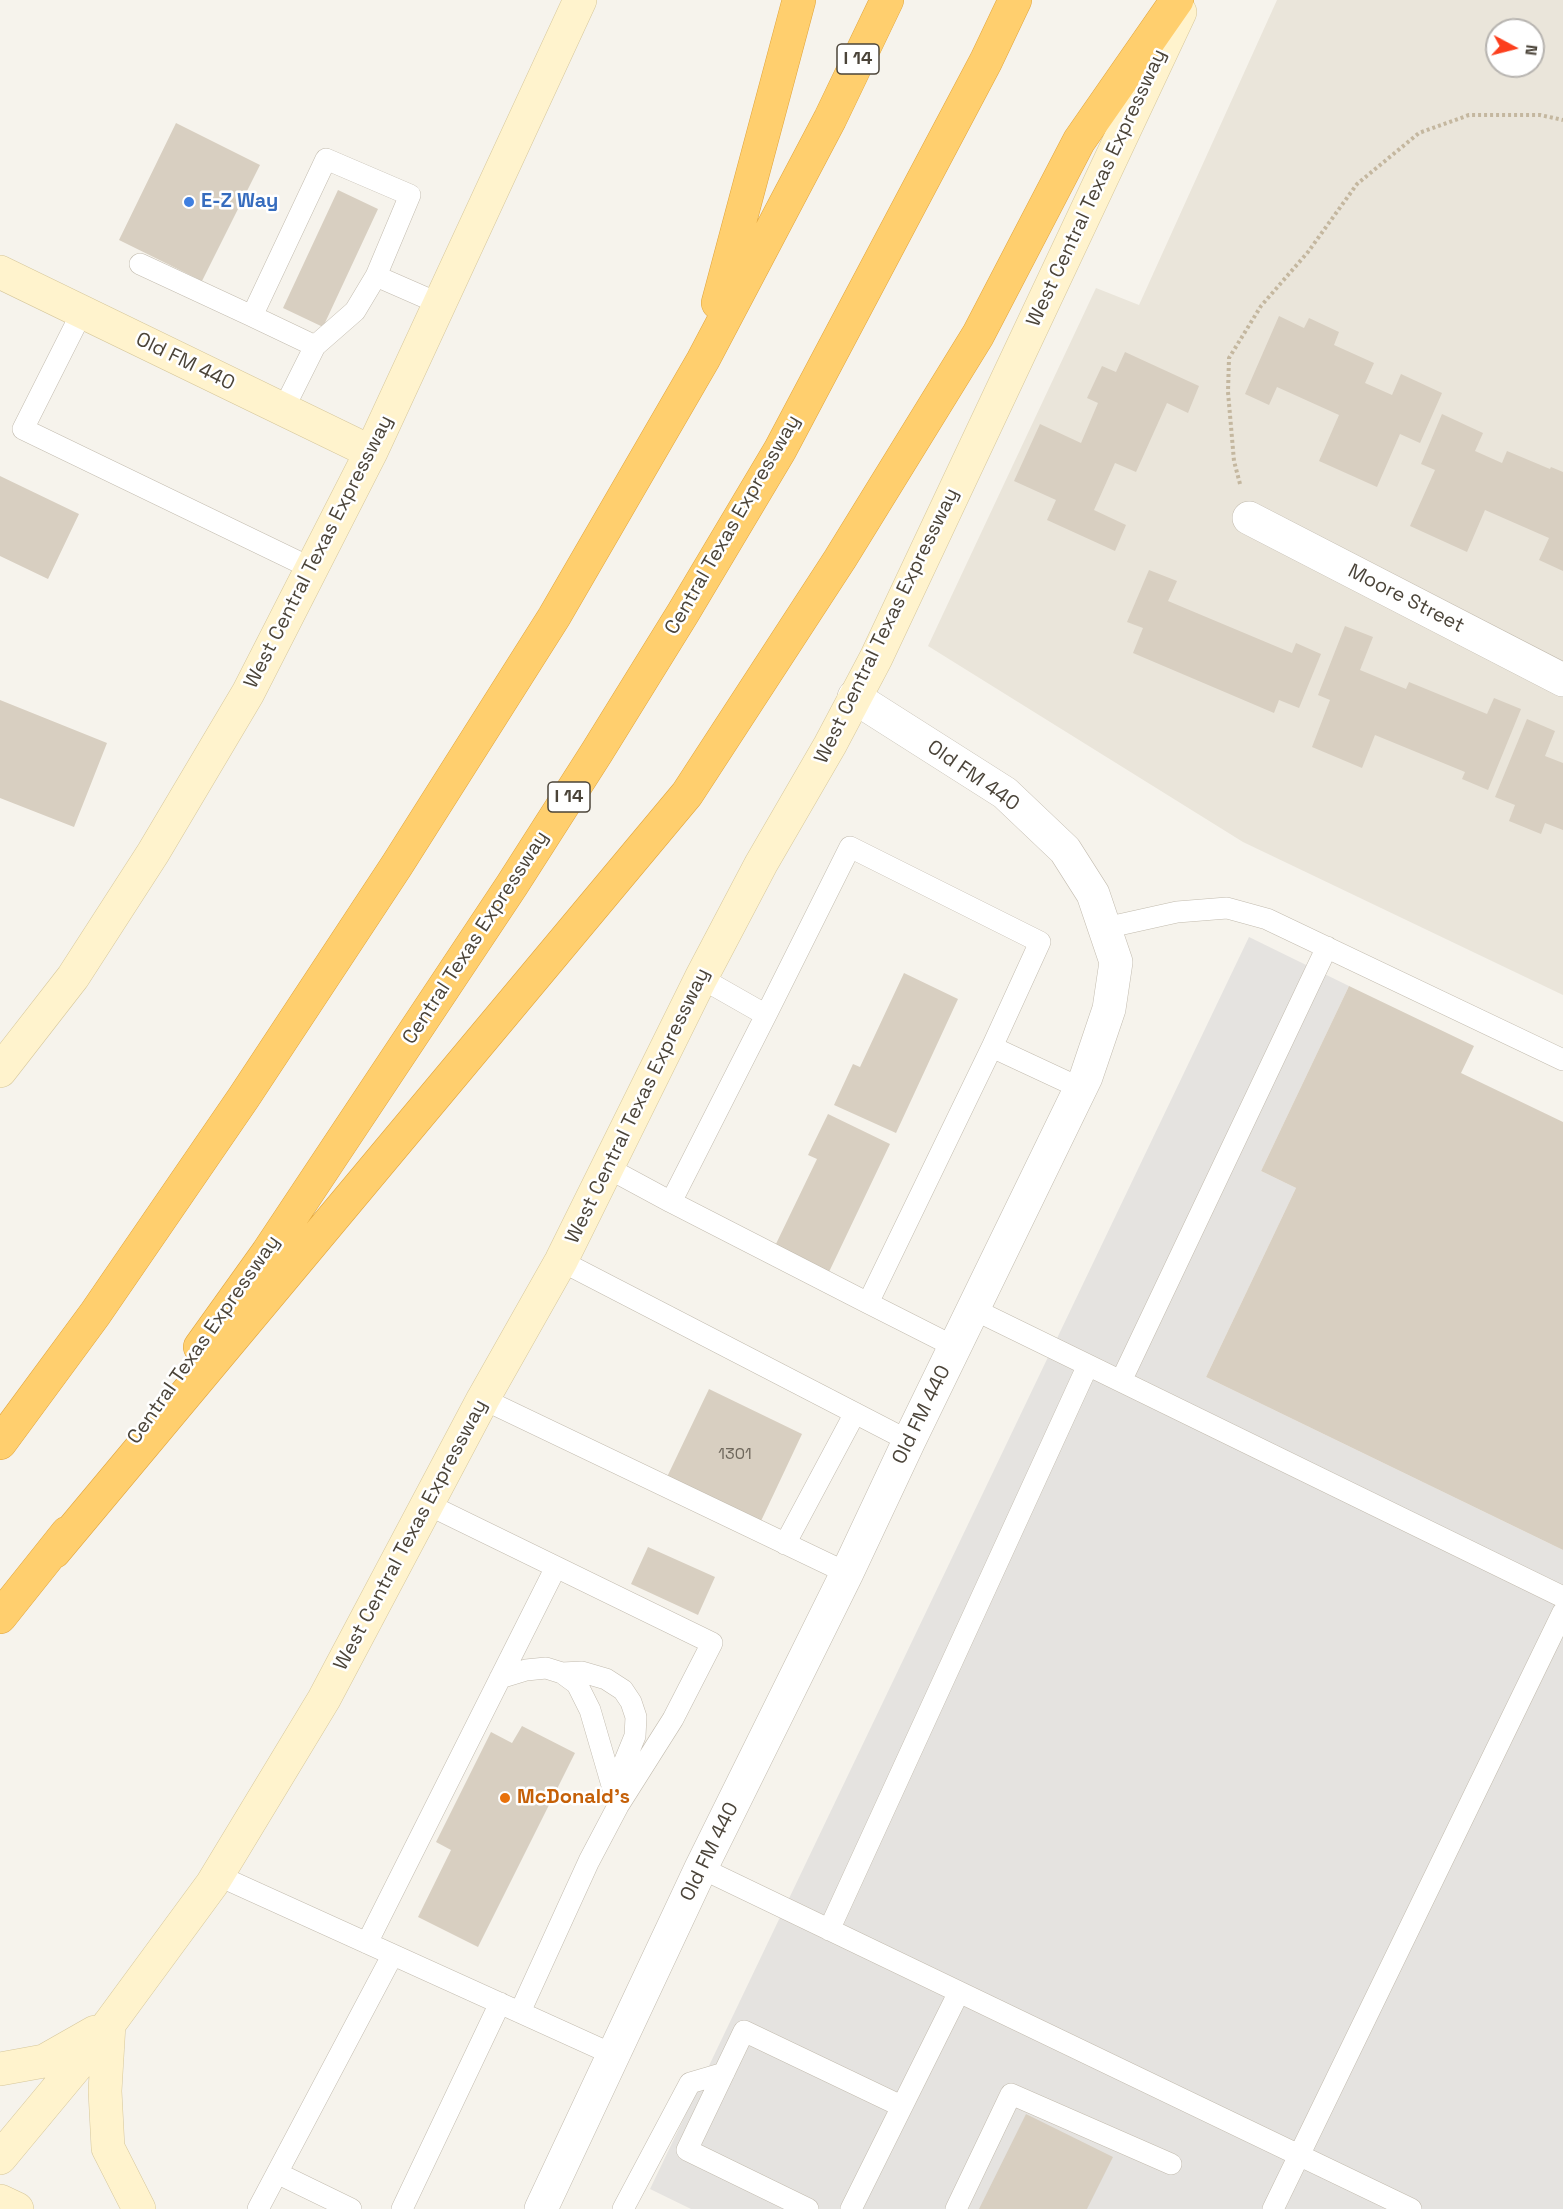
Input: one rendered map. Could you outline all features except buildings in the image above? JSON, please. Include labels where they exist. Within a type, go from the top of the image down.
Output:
[{"type":"highway","points":[[703,360],[799,0]]},
{"type":"highway","name":"I 14","points":[[0,1443],[108,1294],[250,1087],[390,874],[554,617],[703,360],[830,118],[887,0]]},
{"type":"highway","name":"Central Texas Expressway","points":[[0,1617],[54,1552],[268,1252],[512,885],[597,752],[780,450],[986,62],[1015,0]]},
{"type":"highway","points":[[54,1552],[687,794],[840,559],[978,335],[1078,141],[1177,0]]},
{"type":"main road","name":"West Central Texas Expressway","points":[[0,1071],[73,977],[153,854],[248,693],[371,452],[580,0]]},
{"type":"main road","name":"West Central Texas Expressway","points":[[0,2158],[109,2024],[217,1875],[324,1699],[483,1399],[561,1261],[701,978],[761,864],[830,745],[876,658],[1185,0]]},
{"type":"main road","name":"Old FM 440","points":[[0,272],[371,452]]},
{"type":"main road","points":[[0,2069],[44,2061],[109,2024]]},
{"type":"main road","points":[[109,2024],[105,2091],[108,2148],[139,2209]]},
{"type":"main road","points":[[0,2200],[17,2209]]},
{"type":"street","name":"Moore Street","points":[[1249,518],[1563,680]]},
{"type":"street","name":"Old FM 440","points":[[541,2209],[701,1868],[847,1573],[1086,1077],[1109,1009],[1116,962],[1093,894],[1065,850],[1005,794],[854,698]]},
{"type":"lane","points":[[252,316],[326,159],[410,195],[376,276],[355,311],[315,346],[283,410]]},
{"type":"lane","points":[[140,264],[315,346]]},
{"type":"lane","points":[[376,276],[440,304]]},
{"type":"lane","points":[[82,312],[23,429],[313,569]]},
{"type":"lane","points":[[671,1202],[850,847],[1040,942],[868,1304]]},
{"type":"lane","points":[[1105,928],[1177,912],[1227,908],[1267,919],[1563,1060]]},
{"type":"lane","points":[[1121,1381],[1327,947]]},
{"type":"lane","points":[[701,978],[766,1014]]},
{"type":"lane","points":[[992,1047],[1080,1088]]},
{"type":"lane","points":[[608,1168],[955,1347]]},
{"type":"lane","points":[[561,1261],[909,1441]]},
{"type":"lane","points":[[973,1309],[1563,1597]]},
{"type":"lane","points":[[829,1930],[1088,1365]]},
{"type":"lane","points":[[483,1399],[847,1573]]},
{"type":"lane","points":[[785,1544],[855,1413]]},
{"type":"lane","points":[[427,1504],[712,1643],[673,1719],[615,1798]]},
{"type":"lane","points":[[367,1943],[556,1567]]},
{"type":"lane","points":[[1273,2209],[1563,1612]]},
{"type":"lane","points":[[500,1678],[526,1670],[546,1668],[562,1673],[577,1684],[590,1710],[615,1798]]},
{"type":"lane","points":[[520,2013],[589,1861],[615,1798],[635,1736],[636,1717],[631,1702],[623,1690],[606,1679],[582,1672],[562,1673]]},
{"type":"lane","points":[[701,1868],[1411,2209]]},
{"type":"lane","points":[[217,1875],[614,2055]]},
{"type":"lane","points":[[258,2209],[392,1956]]},
{"type":"lane","points":[[851,2209],[958,1992]]},
{"type":"lane","points":[[402,2209],[500,2003]]},
{"type":"lane","points":[[808,2209],[687,2150],[744,2031],[902,2106]]},
{"type":"lane","points":[[623,2209],[690,2083],[724,2073]]},
{"type":"lane","points":[[956,2209],[1011,2094],[1171,2164]]},
{"type":"lane","points":[[277,2173],[351,2209]]},
{"type":"path","points":[[1249,518],[1234,460],[1227,392],[1229,358],[1261,306],[1308,252],[1357,184],[1419,133],[1469,115],[1540,114],[1563,120]]},
{"type":"shaded area","points":[[1277,0],[1563,0],[1563,995],[1243,842],[928,646],[1096,288],[1139,305]]},
{"type":"shaded area","points":[[1249,937],[1349,986],[1261,1171],[1296,1188],[1206,1377],[1563,1550],[1563,2209],[691,2209],[650,2189]]},
{"type":"place","name":"E-Z Way","points":[[189,202]]},
{"type":"place","name":"McDonald's","points":[[505,1798]]}]
